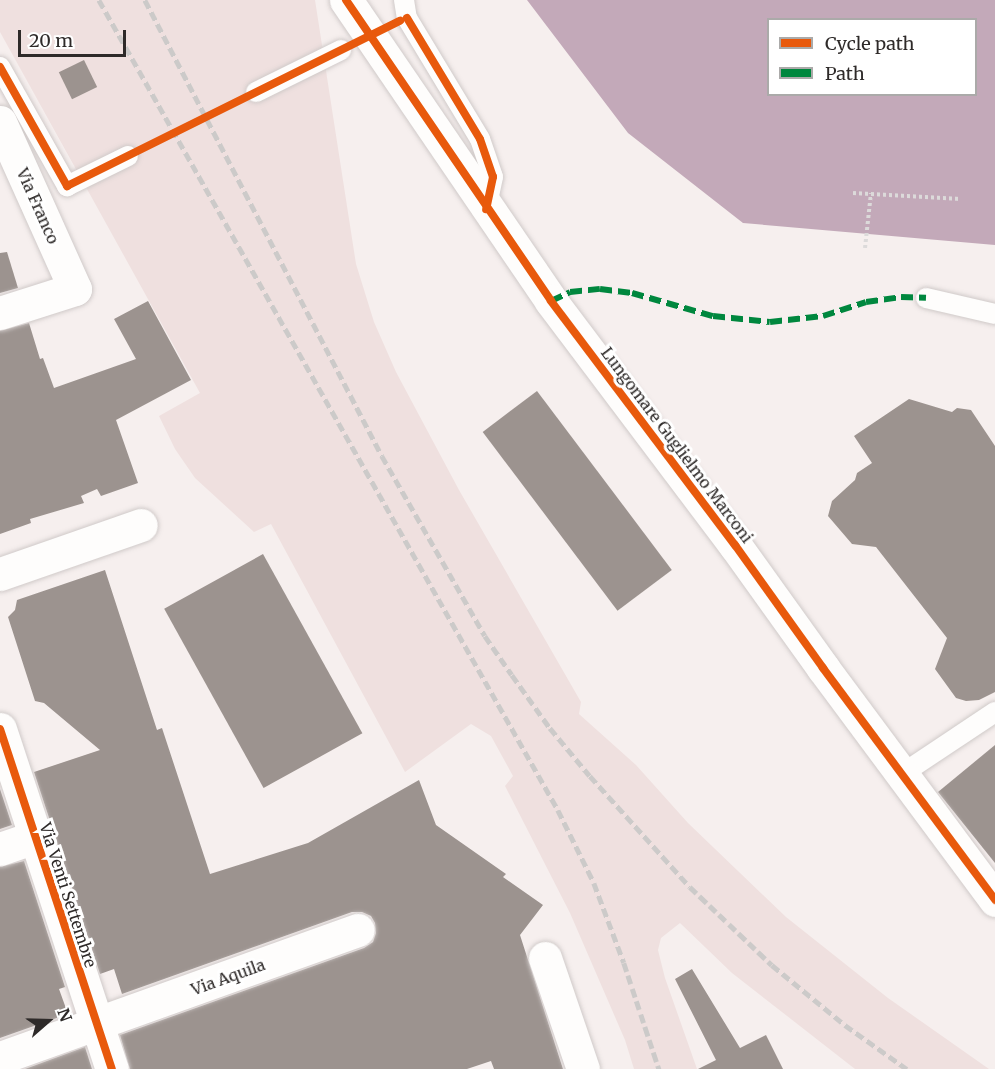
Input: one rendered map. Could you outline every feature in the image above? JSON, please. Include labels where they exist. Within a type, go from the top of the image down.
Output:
[{"type":"street","name":"Lungomare Guglielmo Marconi","points":[[346,0],[486,209],[551,301],[735,545],[995,900]]},
{"type":"street","name":"Via Franco","points":[[0,122],[75,289],[0,313]]},
{"type":"street","points":[[0,574],[141,525]]},
{"type":"street","name":"Via Venti Settembre","points":[[0,729],[112,1069]]},
{"type":"street","points":[[0,849],[35,837]]},
{"type":"street","name":"Via Aquila","points":[[0,1058],[358,930]]},
{"type":"street","points":[[545,958],[583,1069]]},
{"type":"lane","points":[[404,13],[480,139],[493,177],[486,209]]},
{"type":"lane","points":[[256,92],[341,50]]},
{"type":"lane","points":[[0,67],[67,186],[128,156]]},
{"type":"lane","points":[[926,298],[995,315]]},
{"type":"lane","points":[[902,774],[995,712]]},
{"type":"path","points":[[853,192],[961,199]]},
{"type":"path","points":[[865,248],[871,193]]},
{"type":"shaded area","points":[[0,0],[315,0],[356,264],[374,322],[396,372],[459,490],[581,702],[579,714],[636,765],[688,823],[786,917],[888,998],[989,1069],[855,1069],[732,973],[680,923],[661,938],[658,950],[665,978],[697,1069],[634,1069],[625,1040],[570,913],[505,786],[513,776],[491,736],[471,724],[405,772],[271,524],[254,532],[195,478],[175,449],[159,416],[200,393],[0,32]]},
{"type":"shaded area","points":[[527,0],[995,0],[995,245],[743,223],[628,133]]},
{"type":"building","points":[[84,60],[97,87],[72,99],[59,72]]},
{"type":"building","points":[[7,252],[18,288],[0,293],[0,253]]},
{"type":"building","points":[[148,301],[191,380],[116,420],[138,483],[101,496],[97,489],[81,496],[84,503],[30,519],[31,523],[0,534],[0,331],[29,323],[40,359],[43,358],[54,388],[136,359],[114,319]]},
{"type":"building","points":[[537,391],[672,570],[617,611],[483,432]]},
{"type":"building","points":[[909,399],[952,412],[957,408],[971,410],[995,446],[995,692],[979,700],[966,701],[956,698],[935,669],[947,638],[876,547],[852,544],[828,516],[832,501],[855,480],[857,473],[872,463],[854,436]]},
{"type":"building","points":[[263,554],[362,733],[264,788],[164,609]]},
{"type":"building","points":[[105,570],[157,730],[162,728],[210,874],[308,843],[419,780],[436,825],[506,874],[503,877],[543,905],[520,935],[563,1069],[494,1069],[491,1061],[467,1069],[130,1069],[120,1035],[364,948],[373,942],[376,933],[375,923],[371,916],[362,912],[352,912],[122,994],[114,969],[100,974],[34,772],[100,750],[44,703],[35,701],[8,617],[15,610],[17,600]]},
{"type":"building","points":[[995,745],[995,863],[938,792]]},
{"type":"building","points":[[0,789],[12,825],[0,829]]},
{"type":"building","points":[[24,861],[65,987],[59,989],[68,1014],[0,1038],[0,867]]},
{"type":"building","points":[[692,969],[740,1048],[766,1035],[783,1069],[698,1069],[716,1060],[675,979]]},
{"type":"building","points":[[85,1047],[92,1069],[25,1069]]},
{"type":"railway","points":[[99,0],[558,810],[594,883],[624,963],[659,1069]]},
{"type":"railway","points":[[145,0],[382,456],[485,636],[512,675],[550,728],[590,776],[690,887],[772,965],[845,1025],[907,1069]]},
{"type":"marked path","points":[[551,301],[570,292],[600,289],[632,293],[713,316],[770,322],[823,316],[866,302],[901,297],[926,298]]},
{"type":"cycle path","points":[[346,0],[551,301],[735,545],[995,900]]},
{"type":"cycle path","points":[[407,18],[480,139],[493,177],[486,209]]},
{"type":"cycle path","points":[[0,67],[67,186],[400,21]]},
{"type":"cycle path","points":[[0,729],[112,1069]]}]
